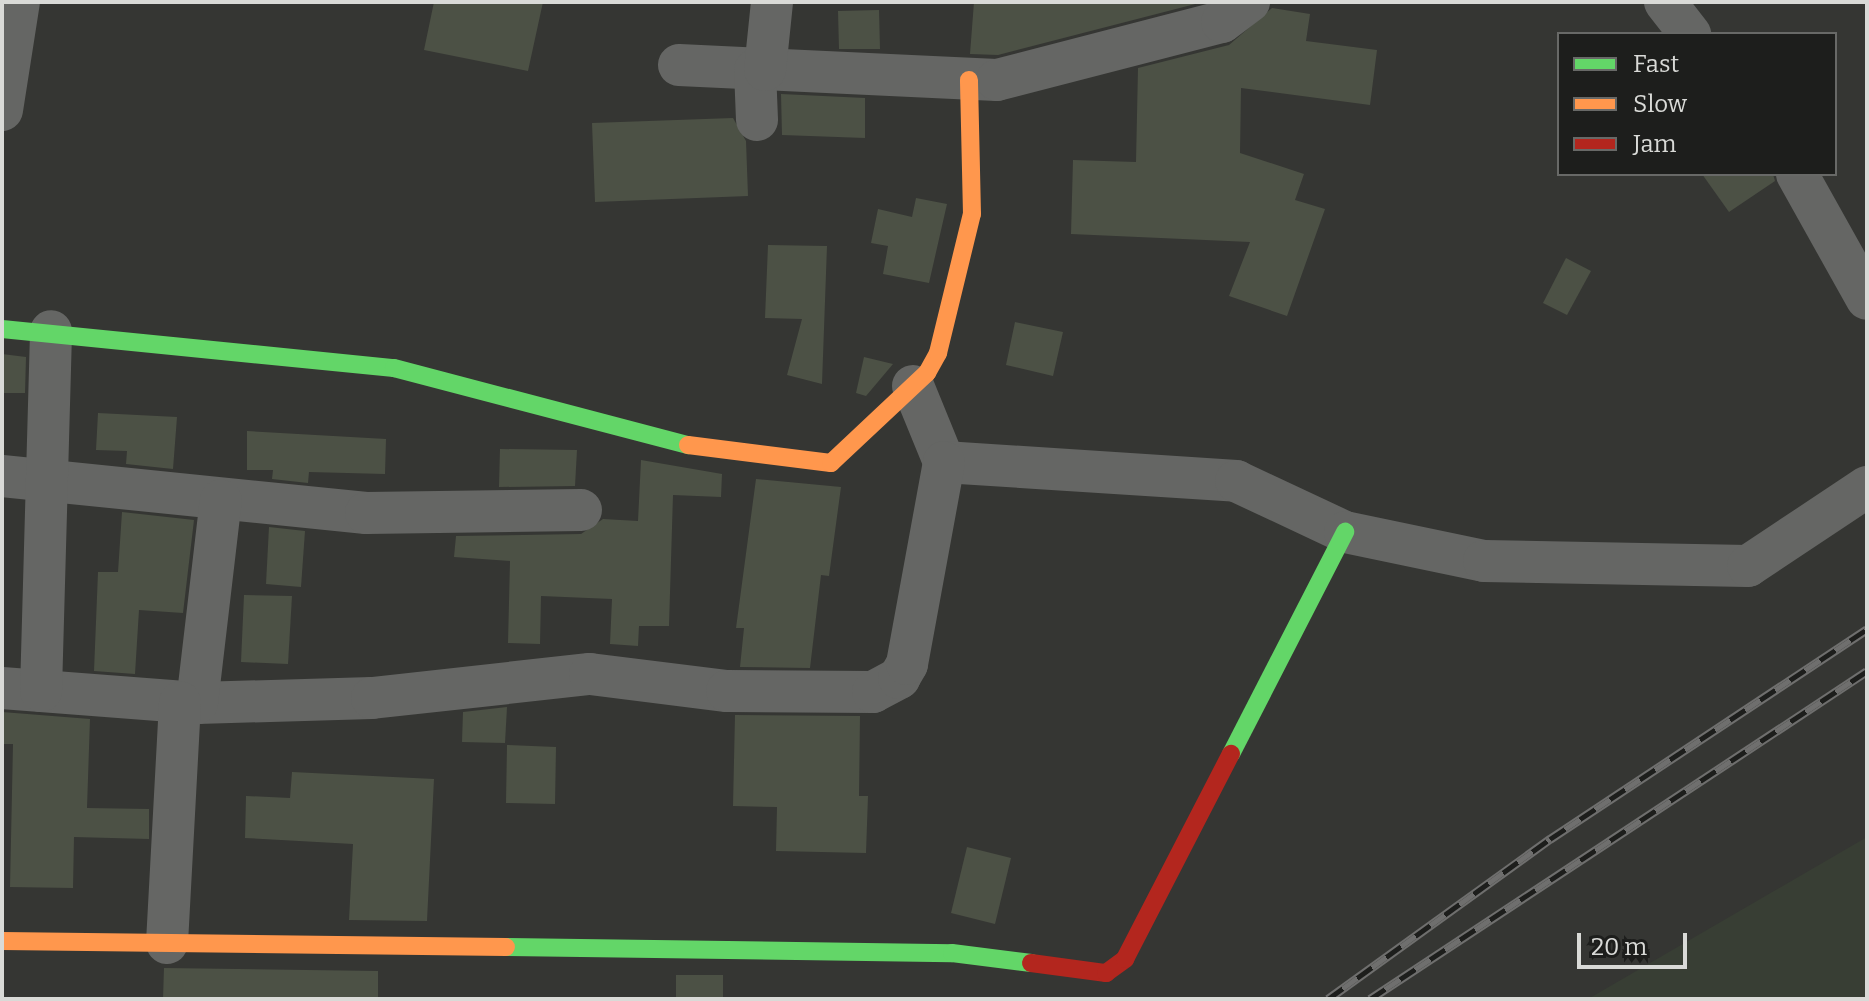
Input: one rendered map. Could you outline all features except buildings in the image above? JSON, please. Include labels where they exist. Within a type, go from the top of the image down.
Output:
[{"type":"street","points":[[2,110],[19,2]]},
{"type":"street","points":[[757,120],[760,70],[772,2]]},
{"type":"street","points":[[679,65],[997,80],[1222,22],[1249,2]]},
{"type":"street","points":[[1665,2],[1688,32]]},
{"type":"street","points":[[2,329],[51,331],[394,368],[676,443],[817,464],[837,460],[913,386],[938,353],[972,214],[969,80]]},
{"type":"street","points":[[1798,176],[1867,299]]},
{"type":"street","points":[[51,331],[48,484],[21,689],[188,702],[372,698],[578,674],[727,691],[873,692],[899,678],[907,664],[944,462],[913,386]]},
{"type":"street","points":[[944,462],[1226,480],[1345,532],[1484,561],[1748,566],[1867,487]]},
{"type":"street","points":[[2,476],[48,484],[366,513],[581,510]]},
{"type":"street","points":[[167,943],[188,702],[221,500]]},
{"type":"street","points":[[2,941],[952,953],[1106,973],[1125,959],[1345,532]]},
{"type":"shaded area","points":[[1867,837],[1867,999],[1588,999]]},
{"type":"railway","points":[[1328,999],[1550,839],[1867,629]]},
{"type":"railway","points":[[1370,999],[1867,671]]},
{"type":"traffic: fast","points":[[2,329],[394,368],[688,445]]},
{"type":"traffic: fast","points":[[1231,754],[1345,532]]},
{"type":"traffic: fast","points":[[506,947],[952,953],[1031,963]]},
{"type":"traffic: slow","points":[[688,445],[831,463],[927,373],[938,353],[972,214],[969,80]]},
{"type":"traffic: slow","points":[[2,941],[506,947]]},
{"type":"traffic: jam","points":[[1031,963],[1106,973],[1125,959],[1231,754]]}]
